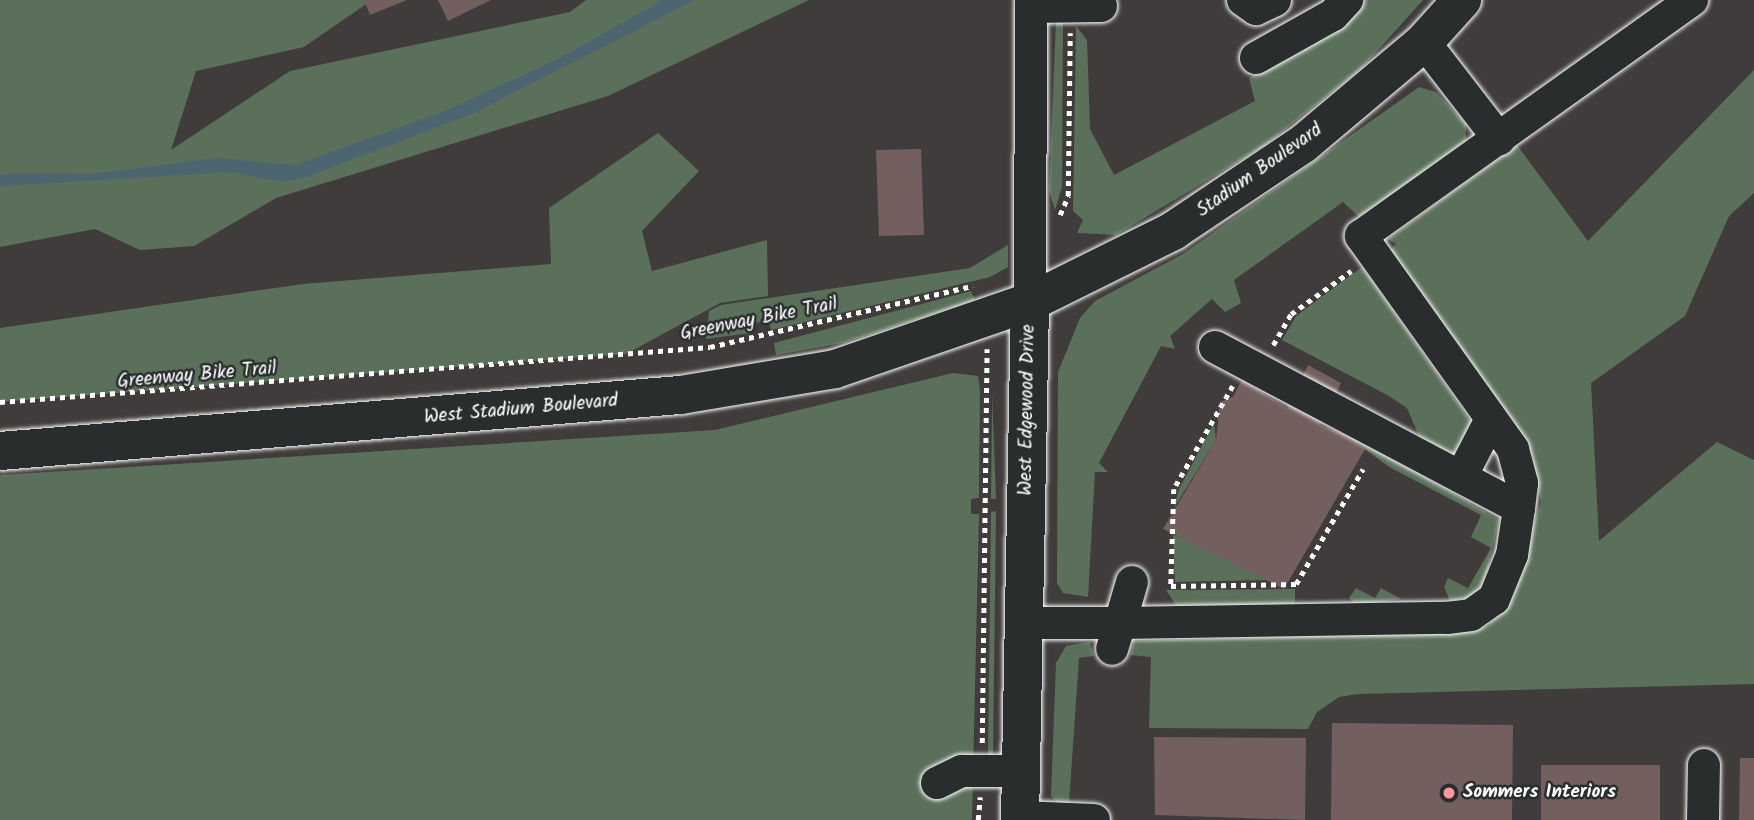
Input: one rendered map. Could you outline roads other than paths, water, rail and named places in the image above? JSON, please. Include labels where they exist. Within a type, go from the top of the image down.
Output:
[{"type":"main road","name":"Stadium Boulevard","points":[[1030,302],[1194,216],[1303,144],[1424,42],[1462,0]]},
{"type":"main road","name":"West Stadium Boulevard","points":[[0,451],[84,449],[733,388],[835,369],[1030,302]]},
{"type":"main road","name":"West Edgewood Drive","points":[[1020,818],[1030,302]]},
{"type":"street","points":[[1243,0],[1256,9],[1275,0]]},
{"type":"street","points":[[1256,58],[1333,15],[1347,0]]},
{"type":"street","points":[[1024,623],[1116,636],[1471,615],[1494,599],[1512,555],[1519,508],[1522,483],[1513,449],[1490,421],[1360,236],[1692,0]]},
{"type":"street","points":[[1031,4],[1101,6]]},
{"type":"street","name":"West Edgewood Drive","points":[[1030,302],[1031,4]]},
{"type":"street","points":[[1424,42],[1499,139]]},
{"type":"street","points":[[1215,346],[1519,508]]},
{"type":"street","points":[[1461,477],[1490,421]]},
{"type":"street","points":[[1116,636],[1132,582]]},
{"type":"street","points":[[1703,820],[1704,765]]},
{"type":"street","points":[[937,783],[949,774],[1022,771]]},
{"type":"street","points":[[1020,818],[1094,820]]},
{"type":"water","points":[[663,0],[695,0],[472,114],[306,177],[282,182],[232,172],[0,186],[0,176],[16,173],[92,174],[217,158],[295,165],[445,111],[560,58]]},
{"type":"place","name":"Sommers Interiors","points":[[1449,793]]}]
